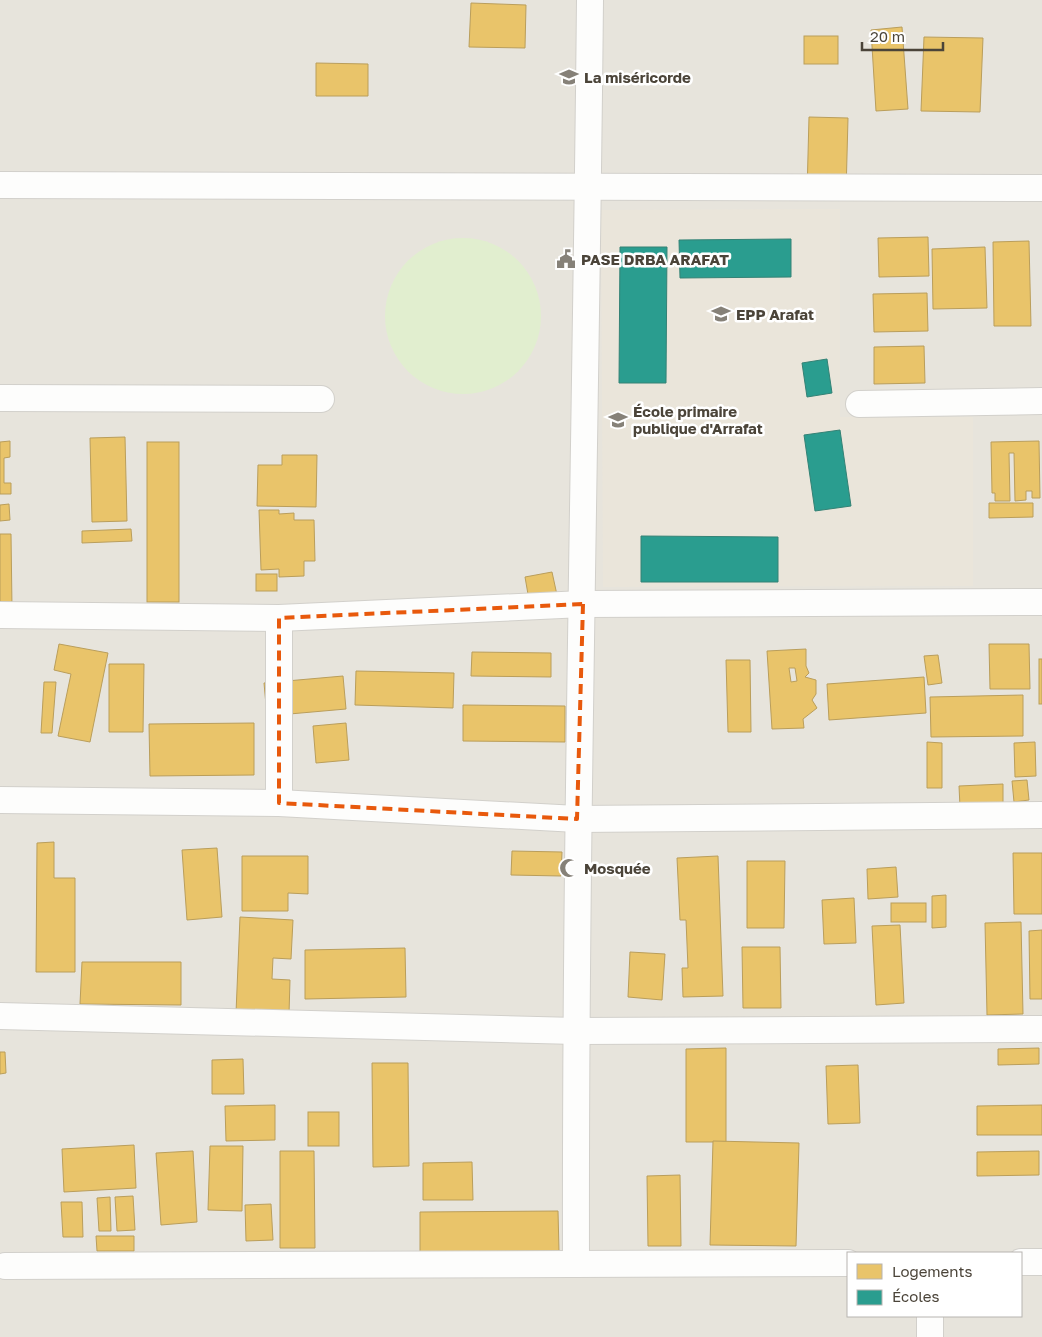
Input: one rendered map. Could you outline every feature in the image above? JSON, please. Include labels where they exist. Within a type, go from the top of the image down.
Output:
[{"type":"street","points":[[576,1264],[577,819],[583,604],[590,0]]},
{"type":"street","points":[[0,185],[1042,188]]},
{"type":"street","points":[[0,398],[321,399]]},
{"type":"street","points":[[859,404],[1042,401]]},
{"type":"street","points":[[0,615],[279,618],[583,604],[1042,602]]},
{"type":"street","points":[[279,618],[279,802]]},
{"type":"street","points":[[0,800],[279,802],[577,819],[1042,815]]},
{"type":"street","points":[[0,1016],[576,1031],[1042,1029]]},
{"type":"street","points":[[1022,1262],[1042,1262]]},
{"type":"street","points":[[5,1266],[847,1263]]},
{"type":"street","points":[[930,1317],[930,1337]]},
{"type":"highlighted area","points":[[583,604],[577,819],[279,803],[279,618]]},
{"type":"shaded area","points":[[0,0],[1042,0],[1042,1337],[0,1337]]},
{"type":"shaded area","name":"EPP Arafat","points":[[840,209],[840,417],[973,417],[973,586],[603,587],[601,210]]},
{"type":"green space","points":[[463,238],[493,244],[506,251],[518,261],[528,273],[535,286],[541,316],[535,346],[528,359],[518,371],[506,381],[493,388],[463,394],[433,388],[420,381],[408,371],[398,359],[391,346],[385,316],[391,286],[398,273],[408,261],[420,251],[433,244]]},
{"type":"building: Logements","points":[[471,3],[526,5],[525,48],[469,47]]},
{"type":"building: Logements","points":[[902,27],[908,109],[876,111],[871,30]]},
{"type":"building: Logements","points":[[804,36],[838,36],[838,64],[804,64]]},
{"type":"building: Logements","points":[[924,37],[983,38],[980,112],[921,111]]},
{"type":"building: Logements","points":[[316,63],[368,64],[368,96],[316,96]]},
{"type":"building: Logements","points":[[809,117],[848,118],[846,193],[807,193]]},
{"type":"building: Logements","points":[[928,237],[929,276],[879,277],[878,238]]},
{"type":"building: Logements","points":[[1029,241],[1031,326],[994,326],[993,242]]},
{"type":"building: Logements","points":[[985,247],[987,308],[933,309],[932,249]]},
{"type":"building: Logements","points":[[927,293],[928,331],[874,332],[873,294]]},
{"type":"building: Logements","points":[[924,346],[925,383],[874,384],[874,347]]},
{"type":"building: Logements","points":[[125,437],[127,521],[92,522],[90,438]]},
{"type":"building: Logements","points":[[10,441],[10,457],[4,458],[4,483],[11,483],[11,494],[0,494],[0,442]]},
{"type":"building: Logements","points":[[1039,441],[1040,498],[1032,498],[1032,491],[1026,491],[1026,500],[1015,501],[1014,453],[1009,453],[1010,501],[995,501],[995,493],[992,493],[991,442]]},
{"type":"building: Logements","points":[[147,442],[179,442],[179,602],[147,602]]},
{"type":"building: Logements","points":[[282,455],[317,455],[316,507],[257,506],[258,465],[282,465]]},
{"type":"building: Logements","points":[[989,503],[1033,503],[1033,517],[989,518]]},
{"type":"building: Logements","points":[[9,504],[10,520],[0,521],[0,505]]},
{"type":"building: Logements","points":[[259,510],[279,510],[279,514],[294,513],[294,520],[314,520],[315,561],[304,561],[304,576],[279,577],[279,569],[261,570]]},
{"type":"building: Logements","points":[[131,529],[132,541],[82,543],[82,531]]},
{"type":"building: Logements","points":[[0,534],[11,534],[12,608],[0,609]]},
{"type":"building: Logements","points":[[552,572],[557,595],[529,600],[525,577]]},
{"type":"building: Logements","points":[[256,574],[277,574],[277,591],[256,591]]},
{"type":"building: Logements","points":[[59,644],[108,653],[90,742],[58,736],[71,674],[54,670]]},
{"type":"building: Logements","points":[[989,644],[1029,644],[1030,689],[990,689]]},
{"type":"building: Logements","points":[[806,649],[806,666],[809,673],[805,677],[816,680],[816,694],[812,700],[817,708],[803,719],[804,728],[772,729],[767,651]],"holes":[[[789,668],[795,668],[797,681],[791,682]]]},
{"type":"building: Logements","points":[[472,652],[551,653],[551,677],[471,676]]},
{"type":"building: Logements","points":[[938,655],[942,683],[928,685],[924,656]]},
{"type":"building: Logements","points":[[1039,659],[1042,659],[1042,704],[1039,704]]},
{"type":"building: Logements","points":[[726,660],[750,660],[751,732],[728,732]]},
{"type":"building: Logements","points":[[109,664],[144,664],[143,732],[109,732]]},
{"type":"building: Logements","points":[[356,671],[454,673],[453,708],[355,705]]},
{"type":"building: Logements","points":[[343,676],[346,709],[267,716],[264,683]]},
{"type":"building: Logements","points":[[924,677],[926,713],[829,720],[827,684]]},
{"type":"building: Logements","points":[[44,682],[56,682],[52,733],[41,733]]},
{"type":"building: Logements","points":[[1023,695],[1023,736],[931,737],[930,697]]},
{"type":"building: Logements","points":[[463,705],[565,706],[565,742],[463,741]]},
{"type":"building: Logements","points":[[254,723],[254,775],[150,776],[149,724]]},
{"type":"building: Logements","points":[[346,723],[349,760],[316,763],[313,726]]},
{"type":"building: Logements","points":[[927,742],[942,743],[942,788],[927,788]]},
{"type":"building: Logements","points":[[1035,742],[1036,776],[1015,777],[1014,743]]},
{"type":"building: Logements","points":[[1027,780],[1029,800],[1014,802],[1012,781]]},
{"type":"building: Logements","points":[[1003,784],[1003,805],[960,807],[959,786]]},
{"type":"building: Logements","points":[[54,842],[54,878],[75,878],[75,972],[36,972],[37,843]]},
{"type":"building: Logements","points":[[217,848],[222,917],[187,920],[182,850]]},
{"type":"building: Logements","points":[[512,851],[562,852],[561,876],[511,875]]},
{"type":"building: Logements","points":[[1013,853],[1042,853],[1042,914],[1014,914]]},
{"type":"building: Logements","points":[[242,856],[308,856],[308,894],[288,893],[288,911],[242,911]]},
{"type":"building: Logements","points":[[718,856],[723,996],[683,997],[682,968],[688,968],[686,920],[680,920],[677,858]]},
{"type":"building: Logements","points":[[747,861],[785,861],[784,928],[747,928]]},
{"type":"building: Logements","points":[[896,867],[898,897],[868,899],[867,869]]},
{"type":"building: Logements","points":[[946,895],[946,927],[932,928],[932,896]]},
{"type":"building: Logements","points":[[854,898],[856,943],[824,944],[822,900]]},
{"type":"building: Logements","points":[[891,903],[926,903],[926,922],[891,922]]},
{"type":"building: Logements","points":[[240,917],[293,920],[291,959],[273,958],[272,979],[290,980],[289,1014],[236,1013]]},
{"type":"building: Logements","points":[[1021,922],[1023,1014],[987,1015],[985,923]]},
{"type":"building: Logements","points":[[900,925],[904,1003],[876,1005],[872,926]]},
{"type":"building: Logements","points":[[1042,930],[1042,999],[1030,999],[1029,931]]},
{"type":"building: Logements","points":[[742,947],[780,947],[781,1008],[743,1008]]},
{"type":"building: Logements","points":[[405,948],[406,997],[305,999],[305,950]]},
{"type":"building: Logements","points":[[630,952],[665,954],[662,1000],[628,997]]},
{"type":"building: Logements","points":[[82,962],[181,962],[181,1005],[80,1004]]},
{"type":"building: Logements","points":[[726,1048],[726,1142],[686,1142],[686,1049]]},
{"type":"building: Logements","points":[[1039,1048],[1039,1064],[998,1065],[998,1049]]},
{"type":"building: Logements","points":[[0,1052],[5,1052],[6,1073],[0,1074]]},
{"type":"building: Logements","points":[[243,1059],[244,1094],[212,1094],[212,1060]]},
{"type":"building: Logements","points":[[372,1063],[408,1063],[409,1166],[373,1167]]},
{"type":"building: Logements","points":[[858,1065],[860,1123],[828,1124],[826,1066]]},
{"type":"building: Logements","points":[[275,1105],[275,1140],[226,1141],[225,1106]]},
{"type":"building: Logements","points":[[1042,1105],[1042,1135],[977,1135],[977,1106]]},
{"type":"building: Logements","points":[[308,1112],[339,1112],[339,1146],[308,1146]]},
{"type":"building: Logements","points":[[713,1141],[799,1143],[796,1246],[710,1245]]},
{"type":"building: Logements","points":[[134,1145],[136,1188],[64,1192],[62,1149]]},
{"type":"building: Logements","points":[[210,1146],[243,1146],[242,1211],[208,1210]]},
{"type":"building: Logements","points":[[193,1151],[197,1222],[161,1225],[156,1153]]},
{"type":"building: Logements","points":[[280,1151],[314,1151],[315,1248],[280,1248]]},
{"type":"building: Logements","points":[[1039,1151],[1039,1175],[977,1176],[977,1152]]},
{"type":"building: Logements","points":[[472,1162],[473,1200],[423,1200],[423,1163]]},
{"type":"building: Logements","points":[[680,1175],[681,1246],[648,1246],[647,1176]]},
{"type":"building: Logements","points":[[133,1196],[135,1230],[117,1231],[115,1197]]},
{"type":"building: Logements","points":[[110,1197],[111,1231],[99,1231],[97,1198]]},
{"type":"building: Logements","points":[[61,1202],[82,1202],[83,1237],[63,1237]]},
{"type":"building: Logements","points":[[271,1204],[273,1240],[246,1241],[245,1205]]},
{"type":"building: Logements","points":[[558,1211],[559,1251],[420,1252],[420,1212]]},
{"type":"building: Logements","points":[[96,1236],[134,1236],[134,1251],[97,1251]]},
{"type":"building: Écoles","points":[[791,239],[791,277],[680,278],[679,240]]},
{"type":"building: Écoles","points":[[620,247],[667,247],[666,383],[619,383]]},
{"type":"building: Écoles","points":[[827,359],[832,393],[807,397],[802,363]]},
{"type":"building: Écoles","points":[[840,430],[851,506],[815,511],[804,435]]},
{"type":"building: Écoles","points":[[641,536],[778,537],[778,582],[641,582]]},
{"type":"place","name":"La miséricorde","points":[[569,77]]},
{"type":"place","name":"PASE DRBA ARAFAT","points":[[566,259]]},
{"type":"place","name":"EPP Arafat","points":[[721,314]]},
{"type":"place","name":"École primaire publique d'Arrafat","points":[[618,420]]},
{"type":"place","name":"Mosquée","points":[[569,868]]}]
